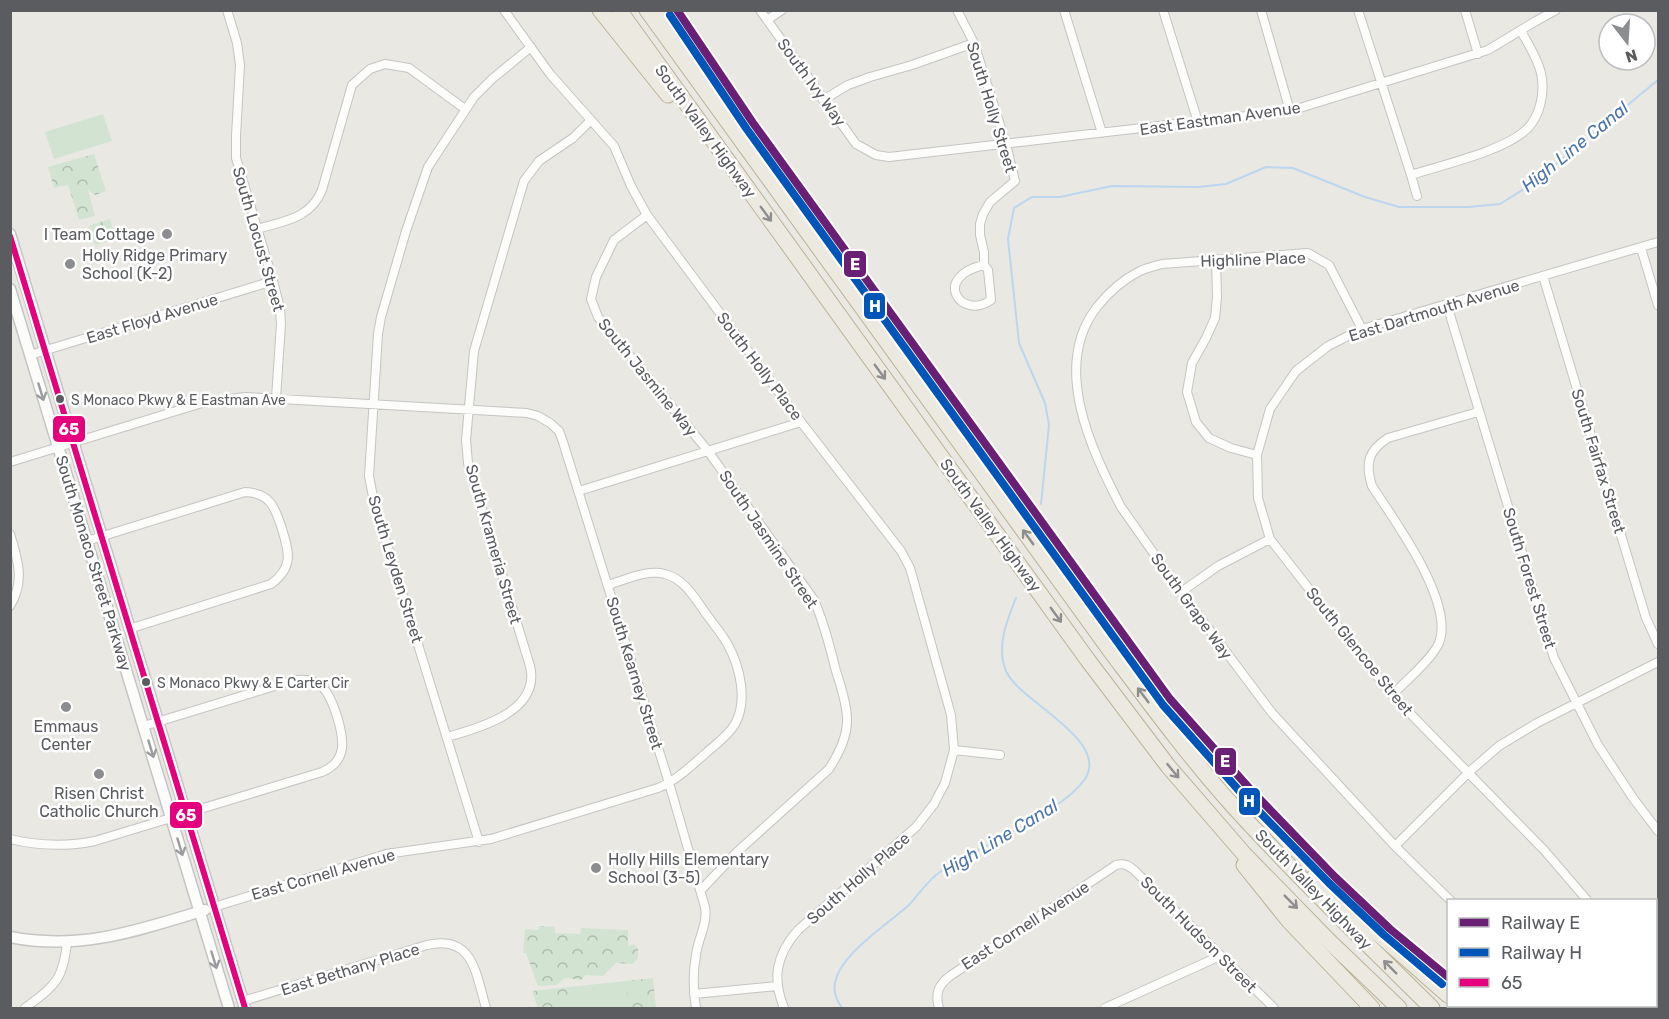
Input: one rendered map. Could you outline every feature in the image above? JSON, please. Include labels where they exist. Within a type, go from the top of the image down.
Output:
[{"type":"highway","points":[[600,10],[673,101],[732,167]]},
{"type":"highway","name":"South Valley Highway","points":[[619,10],[1087,659],[1168,766],[1282,892],[1399,1008]]},
{"type":"highway","name":"South Valley Highway","points":[[647,10],[1159,716],[1233,805],[1285,861],[1432,1008]]},
{"type":"highway","points":[[663,10],[816,243]]},
{"type":"highway","points":[[1194,797],[1271,900],[1372,1008]]},
{"type":"highway","points":[[1233,805],[1370,928],[1447,993]]},
{"type":"main road","name":"South Monaco Street Parkway","points":[[10,234],[244,1005]]},
{"type":"main road","name":"South Monaco Street Parkway","points":[[10,289],[172,818],[226,1007]]},
{"type":"main road","name":"East Cornell Avenue","points":[[10,937],[30,941],[95,940],[117,936],[214,907]]},
{"type":"street","name":"South Locust Street","points":[[227,10],[237,43],[240,65],[236,158],[280,308],[276,398]]},
{"type":"street","name":"South Holly Place","points":[[504,10],[550,74],[614,146],[631,186],[647,215],[801,422],[901,551],[910,568],[951,715],[954,750],[945,783],[929,812],[915,827],[798,930],[789,941],[779,962],[777,986],[784,1008]]},
{"type":"street","name":"South Ivy Way","points":[[760,10],[856,144],[866,151]]},
{"type":"street","points":[[767,20],[782,10]]},
{"type":"street","name":"South Holly Street","points":[[957,10],[974,43],[1006,144],[1015,181],[990,202],[983,214],[980,235],[984,265],[988,270],[991,300],[971,306],[959,299],[955,291],[955,284],[958,277],[971,268],[984,265]]},
{"type":"street","points":[[1064,10],[1102,133]]},
{"type":"street","points":[[1163,10],[1198,122]]},
{"type":"street","points":[[1261,10],[1290,111]]},
{"type":"street","points":[[1358,10],[1416,196]]},
{"type":"street","points":[[1465,10],[1478,54]]},
{"type":"street","name":"East Eastman Avenue","points":[[866,151],[889,157],[1290,111],[1478,54],[1556,10]]},
{"type":"street","points":[[1411,175],[1489,150],[1509,141],[1527,128],[1538,112],[1543,90],[1535,56],[1521,31]]},
{"type":"street","points":[[823,100],[848,85],[870,76],[912,65],[974,43]]},
{"type":"street","name":"South Leyden Street","points":[[479,842],[374,502],[369,476],[373,404],[381,317],[428,166],[474,97],[531,47]]},
{"type":"street","points":[[257,229],[303,214],[316,203],[322,190],[352,85],[370,69],[385,64],[409,68],[465,109]]},
{"type":"street","name":"South Krameria Street","points":[[447,737],[497,720],[524,699],[532,680],[530,666],[468,463],[466,440],[474,351],[524,181],[539,161],[573,138],[591,120]]},
{"type":"street","name":"South Jasmine Way","points":[[647,215],[615,240],[596,277],[591,299],[598,317],[708,451]]},
{"type":"street","name":"East Dartmouth Avenue","points":[[1257,455],[1270,409],[1296,371],[1328,346],[1362,329],[1659,242]]},
{"type":"street","points":[[1641,248],[1659,305]]},
{"type":"street","name":"Highline Place","points":[[1140,271],[1162,264],[1308,253],[1329,265],[1362,329]]},
{"type":"street","points":[[1216,259],[1215,318],[1192,363],[1187,392],[1196,422],[1209,438],[1231,448],[1257,455]]},
{"type":"street","name":"South Grape Way","points":[[1140,271],[1113,290],[1102,301],[1088,321],[1079,342],[1077,355],[1077,390],[1093,446],[1121,507],[1181,592],[1272,713],[1395,846],[1449,899]]},
{"type":"street","name":"South Fairfax Street","points":[[1543,276],[1646,618],[1659,644]]},
{"type":"street","name":"East Floyd Avenue","points":[[30,355],[273,281]]},
{"type":"street","name":"South Forest Street","points":[[1447,305],[1554,658],[1593,737],[1633,798],[1659,831]]},
{"type":"street","points":[[10,462],[216,400],[245,397],[276,398],[470,410]]},
{"type":"street","name":"South Kearney Street","points":[[470,410],[527,413],[538,416],[559,431],[701,890],[706,919],[696,955],[694,994],[696,1008]]},
{"type":"street","points":[[1392,695],[1431,656],[1442,630],[1436,596],[1420,563],[1372,486],[1367,472],[1369,459],[1377,445],[1388,438],[1478,412]]},
{"type":"street","points":[[579,491],[801,422]]},
{"type":"street","name":"South Jasmine Street","points":[[701,890],[737,852],[829,769],[845,737],[847,718],[845,701],[821,616],[814,600],[708,451]]},
{"type":"street","name":"South Glencoe Street","points":[[1257,455],[1258,498],[1270,539],[1392,695],[1544,850],[1586,899]]},
{"type":"street","points":[[87,541],[238,494],[254,493],[268,500],[275,509],[288,549],[288,559],[286,567],[271,584],[129,629]]},
{"type":"street","points":[[10,534],[20,572],[13,602]]},
{"type":"street","points":[[1181,592],[1218,566],[1270,539]]},
{"type":"street","name":"East Cornell Avenue","points":[[214,907],[386,854],[479,842],[669,783],[726,736],[738,718],[742,699],[732,654],[725,639],[683,584],[676,579],[662,573],[655,573],[608,585]]},
{"type":"street","points":[[1395,846],[1469,772],[1514,736],[1659,662]]},
{"type":"street","points":[[10,839],[49,845],[85,843],[108,838],[327,770],[337,761],[343,749],[342,730],[331,697],[316,683],[300,679],[144,726]]},
{"type":"street","points":[[954,750],[1000,755]]},
{"type":"street","name":"East Cornell Avenue","points":[[939,1008],[937,994],[940,985],[950,976],[1116,865],[1121,864]]},
{"type":"street","name":"South Hudson Street","points":[[1121,864],[1126,864],[1134,870],[1274,1008]]},
{"type":"street","points":[[25,1008],[55,985],[63,968],[67,942]]},
{"type":"street","name":"East Bethany Place","points":[[244,1005],[427,945],[443,943],[457,946],[470,958],[486,1008]]},
{"type":"street","points":[[1105,1008],[1220,956]]},
{"type":"street","points":[[694,994],[777,986]]},
{"type":"green space","points":[[103,114],[112,141],[54,159],[45,132]]},
{"type":"green space","points":[[94,154],[106,191],[95,195],[88,190],[95,216],[79,220],[68,185],[54,188],[48,167]]},
{"type":"green space","points":[[110,219],[116,239],[95,245],[89,226]]},
{"type":"green space","points":[[539,926],[555,927],[555,933],[580,934],[581,928],[628,930],[628,946],[634,944],[638,949],[638,958],[633,964],[616,963],[603,976],[586,975],[581,980],[565,978],[557,985],[538,986],[526,953],[523,953],[525,929],[538,930]]},
{"type":"green space","points":[[653,978],[656,1008],[538,1008],[532,991]]},
{"type":"green space","points":[[626,984],[629,1008],[558,1008],[556,1004],[559,997],[590,988]]},
{"type":"waterway","name":"High Line Canal","points":[[1041,504],[1049,425],[1045,403],[1019,343],[1008,239],[1014,208],[1032,197],[1060,197],[1112,186],[1198,187],[1226,184],[1266,167],[1293,168],[1365,197],[1399,207],[1469,207],[1500,204],[1532,184],[1658,80]]},
{"type":"waterway","name":"High Line Canal","points":[[842,1008],[837,999],[835,983],[846,961],[866,940],[909,905],[940,872],[1041,815],[1067,797],[1085,779],[1089,764],[1085,750],[1075,736],[1015,684],[1007,673],[1002,645],[1006,625],[1016,598]]},
{"type":"rail line","name":"E","points":[[677,10],[753,123],[1170,699],[1250,789],[1335,877],[1390,929],[1447,976]]},
{"type":"rail line","name":"H","points":[[670,15],[746,128],[1163,705],[1243,795],[1329,883],[1384,935],[1442,984]]},
{"type":"transit line","name":"65","points":[[10,236],[245,1008]]},
{"type":"place","name":"I Team Cottage","points":[[167,234]]},
{"type":"place","name":"Holly Ridge Primary School (K-2)","points":[[70,264]]},
{"type":"place","name":"S Monaco Pkwy & E Eastman Ave","points":[[60,399]]},
{"type":"place","name":"S Monaco Pkwy & E Carter Cir","points":[[146,682]]},
{"type":"place","name":"Emmaus Center","points":[[66,707]]},
{"type":"place","name":"Risen Christ Catholic Church","points":[[99,774]]},
{"type":"place","name":"Holly Hills Elementary School (3-5)","points":[[596,868]]}]
